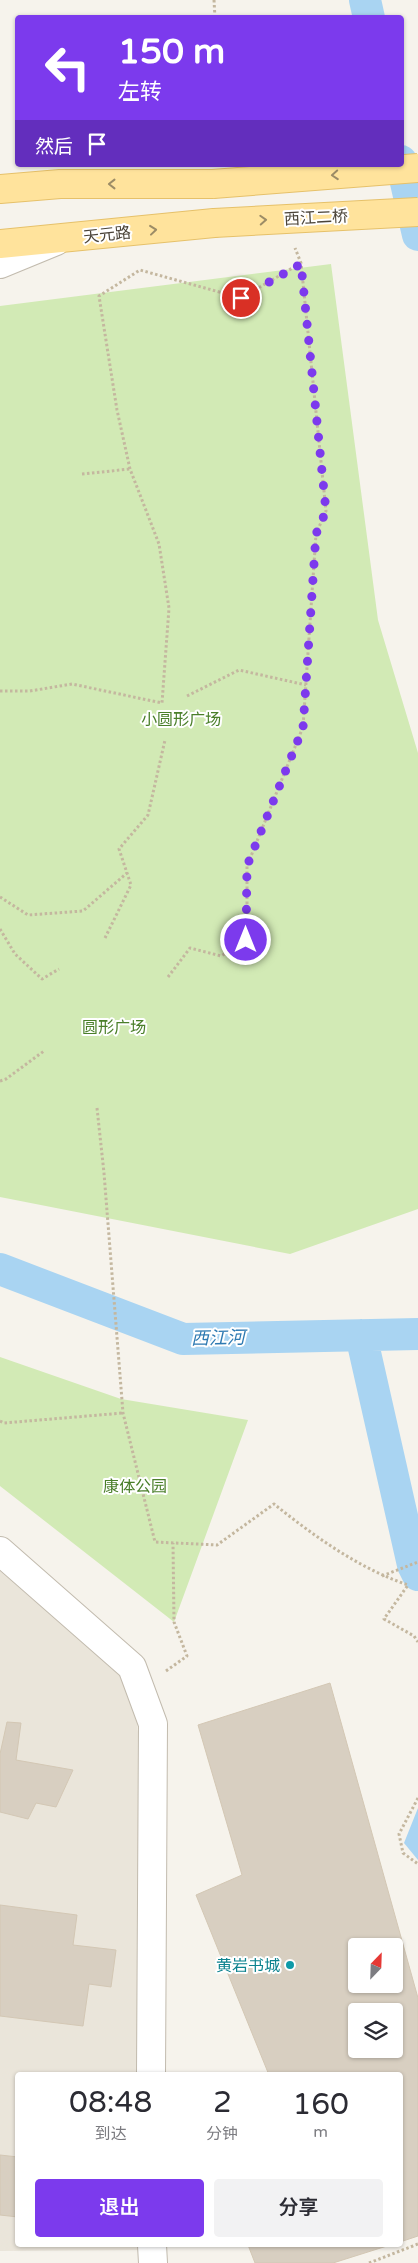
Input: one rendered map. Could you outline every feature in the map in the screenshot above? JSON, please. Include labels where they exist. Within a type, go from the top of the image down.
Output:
[{"type":"main road","points":[[0,189],[60,184],[213,184],[418,168]]},
{"type":"main road","name":"西江二桥","points":[[214,223],[418,212]]},
{"type":"main road","name":"天元路","points":[[0,244],[214,223]]},
{"type":"street","points":[[0,180],[60,184]]},
{"type":"street","points":[[0,264],[62,239]]},
{"type":"street","points":[[0,1551],[132,1667],[153,1724],[151,2072]]},
{"type":"street","points":[[152,2247],[153,2263]]},
{"type":"path","points":[[214,0],[215,15]]},
{"type":"path","points":[[0,691],[30,691],[72,684],[162,703],[169,608],[159,544],[130,469],[117,410],[100,296],[140,270],[241,298],[301,264],[326,511],[316,534],[303,728],[247,866],[246,940],[221,956],[190,948],[168,977]]},
{"type":"path","points":[[82,474],[130,469]]},
{"type":"path","points":[[187,696],[239,670],[306,685]]},
{"type":"path","points":[[105,938],[131,885],[119,849],[148,815],[165,740]]},
{"type":"path","points":[[0,897],[28,915],[83,911],[127,873]]},
{"type":"path","points":[[0,929],[15,954],[42,979],[59,969]]},
{"type":"path","points":[[0,1081],[6,1079],[44,1051]]},
{"type":"path","points":[[97,1108],[104,1173],[121,1399],[155,1542],[217,1545],[274,1504],[310,1533],[382,1576],[408,1585],[384,1619],[414,1636],[418,1642]]},
{"type":"path","points":[[0,1421],[4,1423],[123,1413]]},
{"type":"path","points":[[140,1689],[187,1656],[174,1622],[173,1543]]},
{"type":"path","points":[[382,1576],[418,1562]]},
{"type":"path","points":[[418,1798],[399,1834],[403,1853],[418,1864]]},
{"type":"path","points":[[369,2263],[418,2244]]},
{"type":"shaded area","points":[[0,1551],[132,1667],[147,1831],[143,2072],[15,2072],[15,2247],[141,2247],[141,2250],[0,2251]]},
{"type":"green space","points":[[331,264],[378,620],[418,753],[418,1209],[290,1254],[0,1197],[0,306]]},
{"type":"green space","name":"康体公园","points":[[0,1357],[121,1399],[248,1420],[174,1622],[0,1486]]},
{"type":"water","points":[[418,1808],[418,1860],[404,1843]]},
{"type":"building","name":"黄岩书城","points":[[330,1683],[401,1938],[348,1938],[348,1993],[403,1993],[403,1944],[418,1998],[418,2236],[403,2241],[403,2072],[268,2072],[196,1895],[242,1875],[198,1725]]},
{"type":"building","points":[[7,1722],[21,1723],[16,1760],[73,1770],[56,1807],[36,1803],[28,1819],[0,1812],[0,1754]]},
{"type":"building","points":[[0,1905],[77,1915],[73,1945],[116,1950],[111,1987],[89,1984],[83,2026],[0,2016]]},
{"type":"building","points":[[0,2155],[15,2157],[15,2217],[0,2215]]},
{"type":"building","points":[[249,2247],[384,2247],[333,2263],[255,2263]]},
{"type":"waterway","name":"西江河","points":[[365,0],[368,15]]},
{"type":"waterway","name":"西江河","points":[[402,167],[418,235]]},
{"type":"waterway","name":"西江河","points":[[0,1269],[183,1339],[418,1334]]},
{"type":"waterway","points":[[361,1335],[413,1565],[418,1575]]},
{"type":"place","name":"黄岩书城","points":[[290,1965]]},
{"type":"route","points":[[241,298],[301,264],[326,511],[316,534],[303,728],[247,866],[246,940]]},
{"type":"park label","name":"小圆形广场","points":[[181,719]]},
{"type":"park label","name":"圆形广场","points":[[114,1027]]}]
